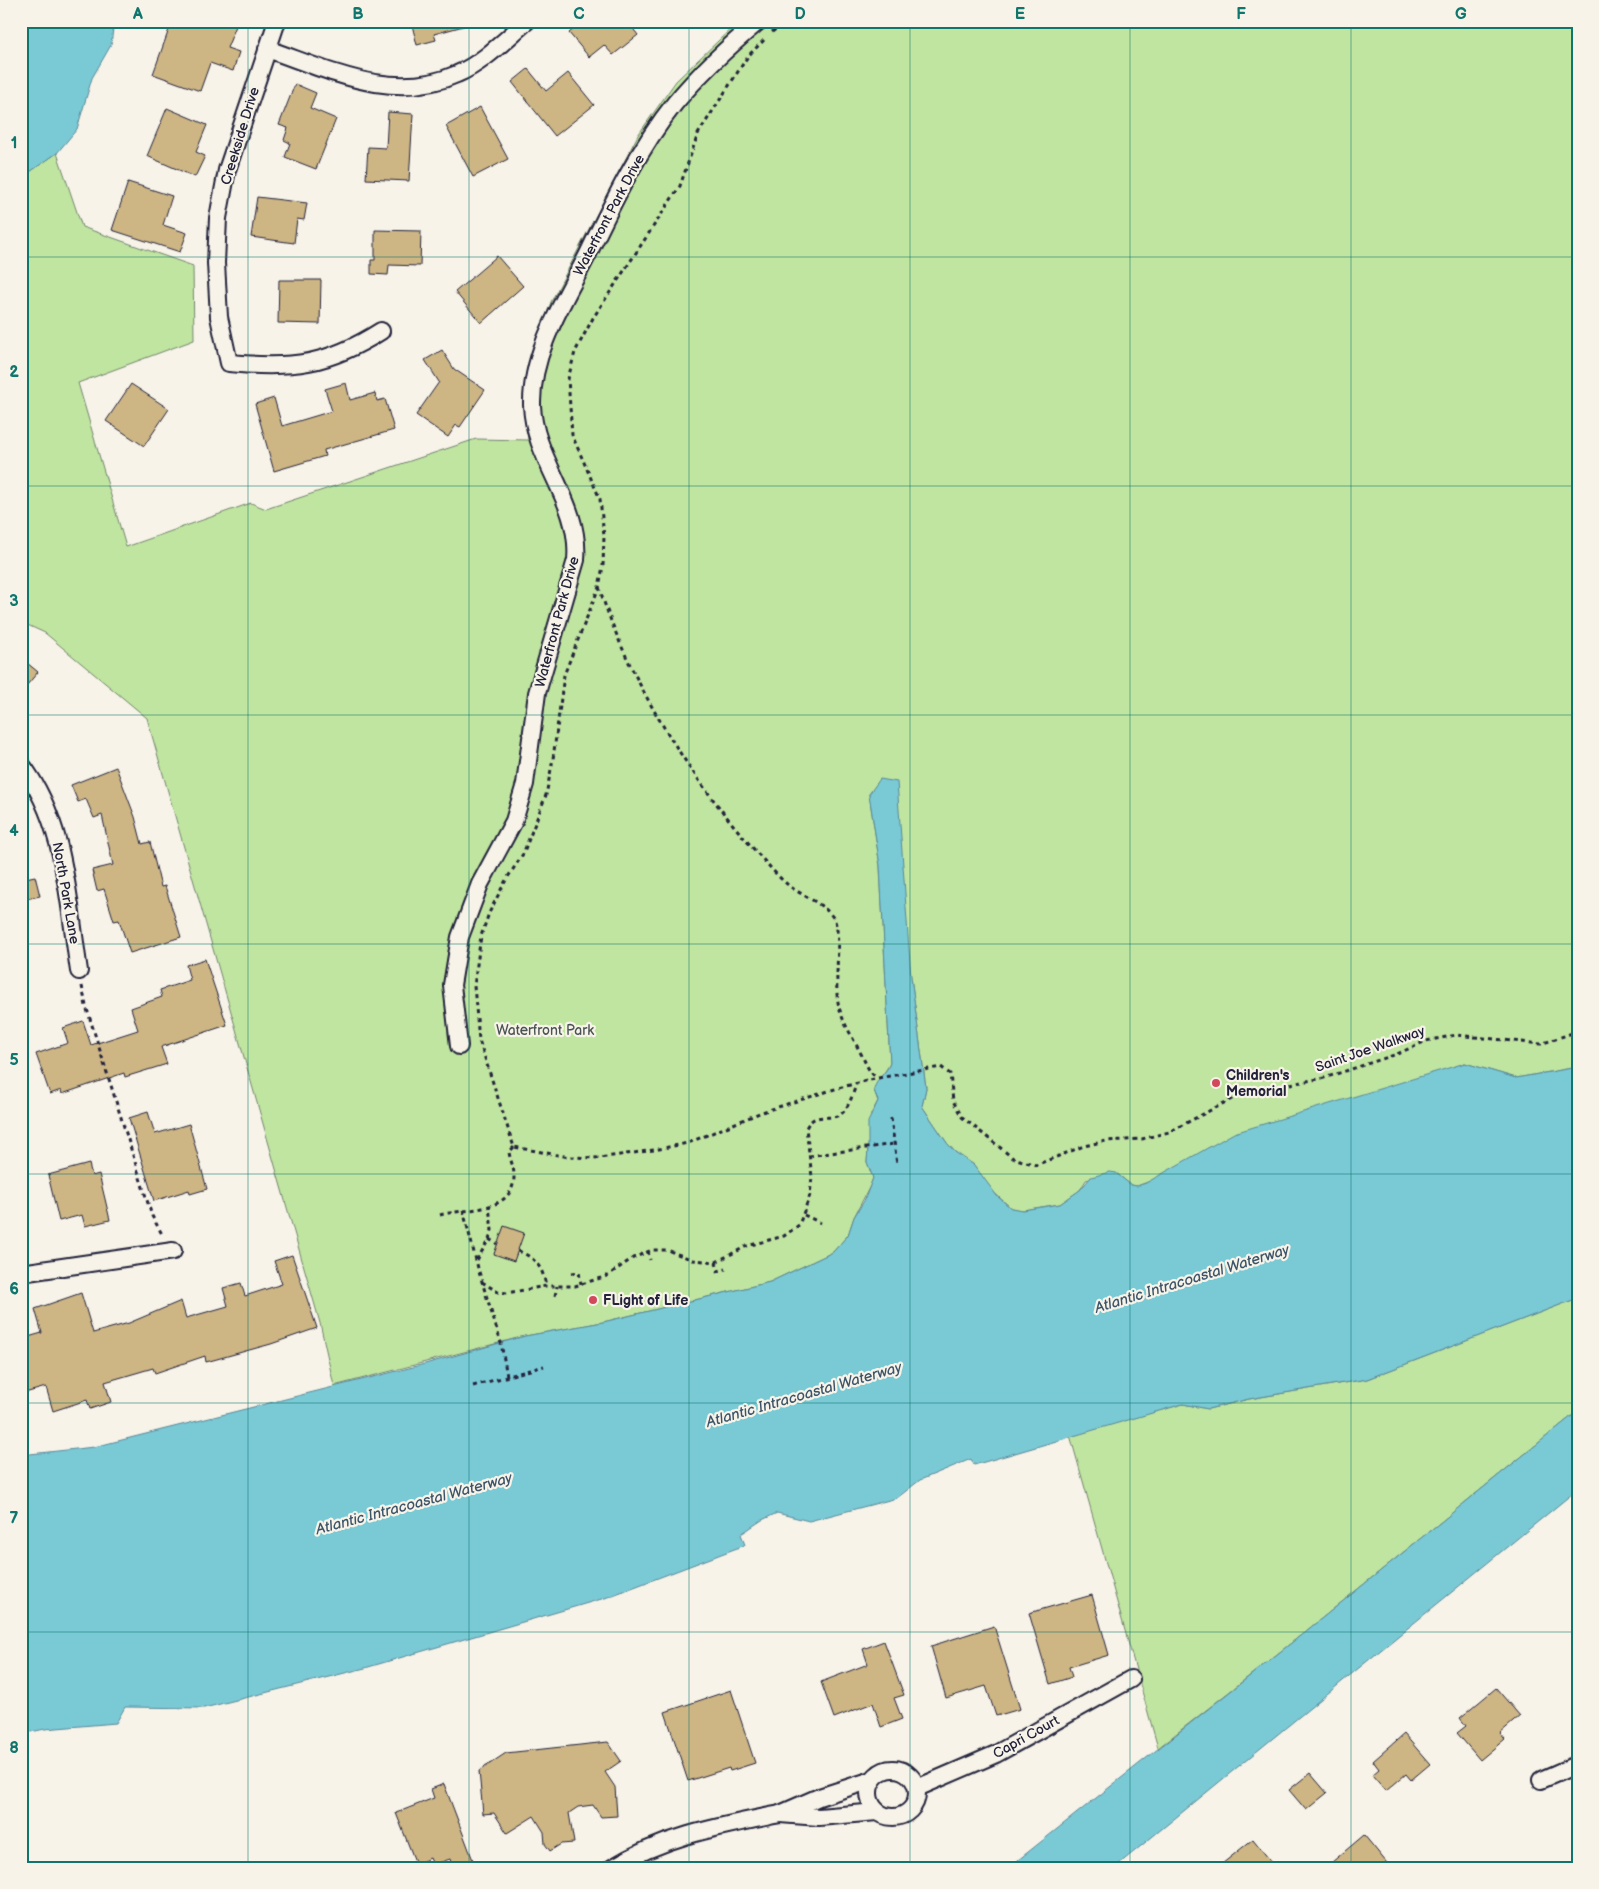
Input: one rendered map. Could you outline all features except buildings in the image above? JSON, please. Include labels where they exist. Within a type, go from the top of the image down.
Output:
[{"type":"street","name":"Creekside Drive","points":[[277,21],[227,170],[218,218],[216,263],[219,316],[230,363],[273,367],[318,360],[354,348],[381,331]]},
{"type":"street","points":[[267,49],[365,82],[389,87],[411,87],[458,74],[479,60],[527,21]]},
{"type":"street","name":"Waterfront Park Drive","points":[[459,1046],[452,985],[460,937],[480,884],[514,821],[525,784],[537,693],[576,560],[577,540],[574,523],[540,445],[533,417],[533,392],[540,358],[554,321],[606,217],[654,132],[694,81],[759,21]]},
{"type":"street","name":"North Park Lane","points":[[21,764],[44,802],[57,838],[80,971]]},
{"type":"street","points":[[21,1273],[173,1251]]},
{"type":"street","name":"Capri Court","points":[[917,1788],[996,1754],[1131,1679]]},
{"type":"street","points":[[1541,1780],[1578,1764]]},
{"type":"street","points":[[612,1868],[642,1852],[684,1835],[780,1814],[819,1797],[872,1780],[886,1770],[898,1769],[908,1774],[917,1788],[914,1804],[903,1815],[892,1817],[877,1812],[819,1817],[780,1814]]},
{"type":"street","points":[[872,1780],[869,1797],[877,1812]]},
{"type":"path","points":[[514,1147],[479,1040],[474,1002],[475,971],[481,936],[489,913],[506,880],[523,854],[546,795],[553,760],[564,675],[599,587],[604,566],[604,536],[600,499],[572,435],[568,380],[575,352],[593,318],[629,260],[680,186],[698,134],[722,94],[748,56],[786,21]]},
{"type":"path","points":[[599,587],[610,620],[653,713],[689,765],[769,867],[788,885],[825,909],[834,920],[837,933],[838,1002],[845,1025],[869,1070],[878,1078]]},
{"type":"path","points":[[80,971],[86,1006],[152,1216],[173,1251]]},
{"type":"path","name":"Saint Joe Walkway","points":[[878,1078],[941,1067],[950,1074],[953,1101],[962,1117],[1012,1158],[1036,1165],[1084,1146],[1106,1141],[1142,1139],[1169,1132],[1245,1092],[1324,1078],[1397,1054],[1426,1041],[1456,1034],[1541,1044],[1578,1031]]},
{"type":"path","points":[[514,1147],[542,1154],[599,1158],[654,1150],[688,1142],[762,1112],[878,1078]]},
{"type":"path","points":[[482,1282],[498,1292],[507,1293],[546,1286],[581,1284],[607,1276],[633,1258],[648,1251],[660,1249],[693,1260],[716,1262],[747,1246],[791,1233],[799,1225],[804,1215],[812,1184],[806,1136],[808,1124],[818,1116],[834,1116],[842,1113],[856,1084]]},
{"type":"path","points":[[890,1118],[897,1165]]},
{"type":"path","points":[[809,1156],[894,1144]]},
{"type":"path","points":[[440,1215],[489,1207],[503,1198],[510,1188],[514,1176],[509,1152],[514,1147]]},
{"type":"path","points":[[476,1260],[489,1239],[492,1230],[489,1207]]},
{"type":"path","points":[[463,1210],[500,1343],[507,1376]]},
{"type":"path","points":[[804,1215],[820,1224]]},
{"type":"path","points":[[489,1239],[497,1244]]},
{"type":"path","points":[[518,1251],[537,1263],[543,1274],[546,1286]]},
{"type":"path","points":[[648,1251],[650,1260]]},
{"type":"path","points":[[716,1262],[718,1271],[726,1269]]},
{"type":"path","points":[[572,1273],[580,1273],[581,1284]]},
{"type":"path","points":[[555,1296],[557,1286]]},
{"type":"path","points":[[473,1386],[544,1366]]},
{"type":"green space","name":"Waterfront Park","points":[[739,21],[1578,21],[1578,1067],[1516,1078],[1465,1063],[1137,1186],[1131,1185],[1116,1173],[1086,1180],[1080,1190],[1060,1204],[1023,1210],[1011,1208],[988,1187],[974,1165],[955,1152],[947,1143],[922,1106],[926,1088],[911,977],[869,794],[880,866],[890,1063],[874,1090],[878,1101],[871,1114],[867,1162],[873,1178],[854,1217],[848,1235],[833,1252],[770,1282],[603,1322],[525,1336],[334,1386],[320,1323],[147,718],[45,633],[21,622],[21,178],[57,153],[82,227],[193,266],[194,340],[78,383],[126,547],[251,503],[266,509],[476,439],[528,440],[523,399],[533,351],[551,302],[638,135],[676,81]]},
{"type":"green space","points":[[1578,1298],[1578,1411],[1295,1640],[1158,1748],[1070,1435],[1183,1404],[1208,1409],[1249,1399],[1367,1379]]},
{"type":"water","points":[[21,21],[114,21],[111,45],[92,78],[77,129],[57,153],[21,178]]},
{"type":"water","name":"Atlantic Intracoastal Waterway","points":[[880,779],[897,782],[911,977],[926,1088],[922,1106],[947,1143],[955,1152],[974,1165],[997,1196],[1011,1208],[1023,1210],[1060,1204],[1080,1190],[1091,1177],[1110,1172],[1116,1173],[1131,1185],[1137,1186],[1146,1183],[1234,1133],[1465,1063],[1516,1078],[1578,1067],[1578,1298],[1367,1379],[1249,1399],[1208,1409],[1183,1404],[974,1465],[971,1459],[920,1480],[897,1498],[809,1521],[777,1513],[762,1520],[741,1534],[745,1545],[605,1598],[365,1668],[204,1708],[125,1707],[116,1723],[45,1729],[21,1734],[21,1455],[94,1447],[425,1364],[525,1336],[603,1322],[770,1282],[833,1252],[848,1235],[854,1217],[864,1201],[873,1178],[867,1162],[868,1122],[878,1101],[874,1090],[875,1086],[890,1063],[880,866],[869,794]]},
{"type":"water","points":[[1578,1411],[1578,1489],[1114,1868],[1008,1868],[1295,1640]]},
{"type":"place","name":"Children's Memorial","points":[[1216,1083]]},
{"type":"place","name":"FLight of Life","points":[[593,1300]]}]
